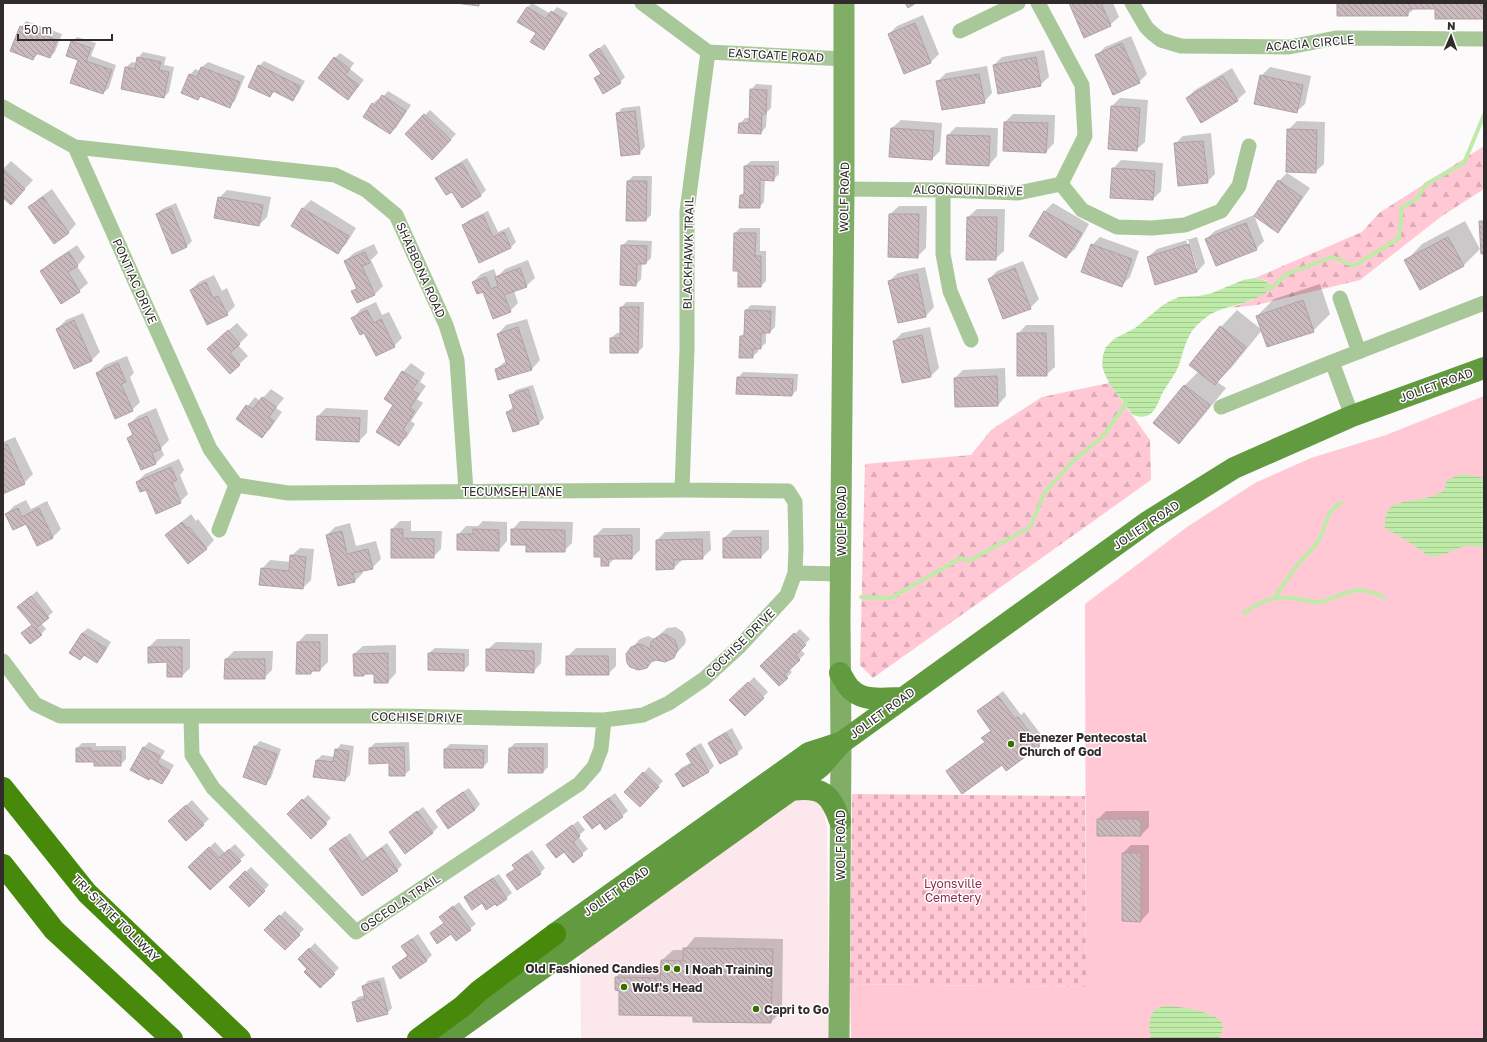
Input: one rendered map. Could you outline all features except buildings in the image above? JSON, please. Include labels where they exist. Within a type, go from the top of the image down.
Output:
[{"type":"highway","name":"TRI-STATE TOLLWAY","points":[[3,788],[87,892],[240,1039]]},
{"type":"highway","points":[[3,865],[54,930],[172,1039]]},
{"type":"highway","name":"JOLIET ROAD","points":[[418,1039],[463,1006],[479,991],[556,934]]},
{"type":"highway","points":[[408,1039],[477,988],[479,991]]},
{"type":"main road","name":"JOLIET ROAD","points":[[444,1039],[792,790],[820,767],[841,743],[1149,520],[1234,468],[1352,416],[1484,368]]},
{"type":"main road","points":[[840,673],[846,684],[853,692],[863,696],[876,698],[903,698]]},
{"type":"main road","name":"JOLIET ROAD","points":[[556,934],[809,753],[841,743]]},
{"type":"main road","points":[[792,790],[811,789],[823,794],[833,802],[840,821]]},
{"type":"street","points":[[642,3],[708,52]]},
{"type":"street","name":"WOLF ROAD","points":[[839,1039],[841,743],[840,574],[844,189],[844,3]]},
{"type":"street","points":[[960,31],[1018,3]]},
{"type":"street","points":[[1038,3],[1082,85],[1085,136],[1061,184],[1082,210],[1117,227],[1152,228],[1185,225],[1221,211],[1239,186],[1249,146]]},
{"type":"street","name":"ACACIA CIRCLE","points":[[1132,3],[1146,27],[1152,34],[1161,40],[1181,46],[1289,47],[1336,38],[1484,39]]},
{"type":"street","name":"EASTGATE ROAD","points":[[708,52],[844,59]]},
{"type":"street","name":"BLACKHAWK TRAIL","points":[[682,490],[686,349],[687,211],[708,52]]},
{"type":"street","points":[[3,107],[75,147]]},
{"type":"street","name":"PONTIAC DRIVE","points":[[75,147],[210,449],[236,484]]},
{"type":"street","name":"SHABBONA ROAD","points":[[75,147],[335,175],[366,190],[396,215],[446,325],[457,360],[466,491]]},
{"type":"street","name":"ALGONQUIN DRIVE","points":[[844,189],[943,190],[1018,193],[1061,184]]},
{"type":"street","points":[[943,190],[943,254],[950,290],[971,340]]},
{"type":"street","points":[[1340,298],[1359,352]]},
{"type":"street","points":[[1221,407],[1484,303]]},
{"type":"street","points":[[1332,362],[1352,416]]},
{"type":"street","points":[[219,530],[236,484]]},
{"type":"street","name":"TECUMSEH LANE","points":[[236,484],[288,493],[682,490],[788,491]]},
{"type":"street","name":"COCHISE DRIVE","points":[[3,661],[36,704],[60,716],[397,716],[604,720],[643,715],[669,703],[704,679],[739,646],[787,595],[795,573],[796,547],[795,502],[788,491]]},
{"type":"street","points":[[795,573],[840,574]]},
{"type":"street","name":"OSCEOLA TRAIL","points":[[191,717],[192,755],[213,788],[356,932],[579,784],[594,767],[601,750],[604,720]]},
{"type":"shaded area","points":[[1255,278],[1267,282],[1271,288],[1259,297],[1222,309],[1209,315],[1203,320],[1192,331],[1186,343],[1179,365],[1152,413],[1145,417],[1132,414],[1109,383],[1104,372],[1102,365],[1106,347],[1114,339],[1135,328],[1163,305],[1172,300],[1179,297],[1199,296],[1212,293],[1243,280]]},
{"type":"shaded area","points":[[1462,474],[1484,478],[1484,546],[1465,546],[1443,555],[1429,556],[1385,528],[1387,513],[1394,505],[1429,497],[1444,491],[1447,480]]},
{"type":"shaded area","points":[[810,795],[822,806],[827,825],[829,1039],[581,1039],[580,949],[779,807]]},
{"type":"shaded area","points":[[1165,1006],[1195,1010],[1217,1018],[1223,1027],[1219,1039],[1151,1039],[1151,1016],[1155,1009]]},
{"type":"green space","points":[[1484,146],[1484,189],[1442,216],[1360,280],[1257,305],[1230,308],[1253,300],[1269,283],[1265,280],[1255,278],[1362,232],[1379,213]]},
{"type":"green space","points":[[1109,383],[1150,440],[1151,480],[873,678],[860,665],[865,464],[971,455],[991,430],[1042,397]]},
{"type":"green space","points":[[1484,396],[1484,1039],[851,1039],[850,984],[1086,987],[1085,604],[1187,527],[1255,483],[1311,458],[1386,435]]},
{"type":"green space","name":"Lyonsville Cemetery","points":[[852,794],[1085,796],[1086,987],[850,984]]},
{"type":"waterway","points":[[1266,289],[1271,288],[1287,274],[1332,257],[1354,266],[1399,238],[1402,207],[1417,199],[1426,184],[1464,163],[1484,115]]},
{"type":"waterway","points":[[861,597],[891,598],[961,558],[969,561],[1030,527],[1045,492],[1073,461],[1103,436],[1126,402]]},
{"type":"waterway","points":[[1275,597],[1287,579],[1320,538],[1330,513],[1341,503]]},
{"type":"waterway","points":[[1244,613],[1263,602],[1283,597],[1311,602],[1321,602],[1348,592],[1359,590],[1364,590],[1384,597]]},
{"type":"place","name":"Ebenezer Pentecostal Church of God","points":[[1011,744]]},
{"type":"place","name":"Old Fashioned Candies","points":[[667,968]]},
{"type":"place","name":"I Noah Training","points":[[677,969]]},
{"type":"place","name":"Wolf's Head","points":[[624,987]]},
{"type":"place","name":"Capri to Go","points":[[756,1009]]}]
